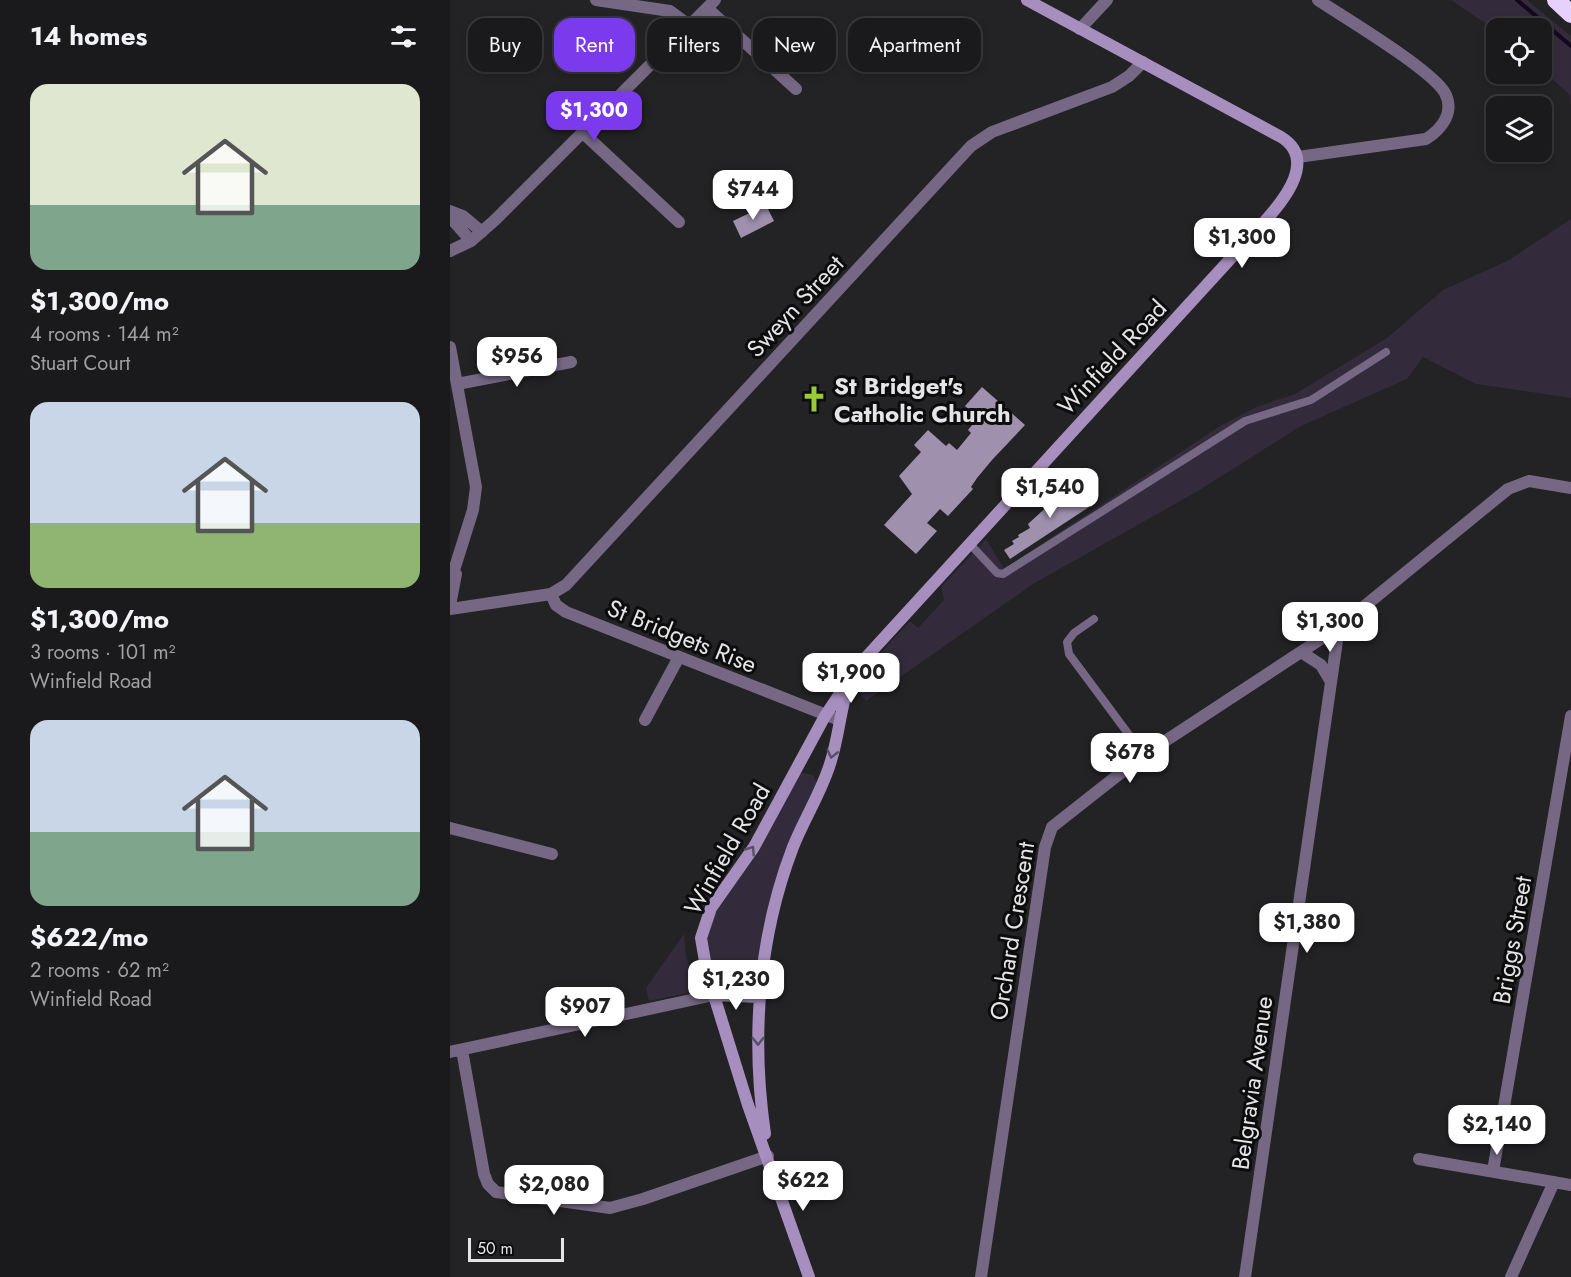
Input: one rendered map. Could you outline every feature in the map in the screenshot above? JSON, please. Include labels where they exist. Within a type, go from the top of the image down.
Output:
[{"type":"highway","points":[[1556,0],[1571,14]]},
{"type":"street","points":[[596,0],[670,12],[679,18]]},
{"type":"street","points":[[1027,0],[1281,137],[1292,145],[1298,157],[1420,141],[1441,127],[1448,112],[1446,96],[1425,73],[1318,0]]},
{"type":"street","points":[[1080,29],[1107,0]]},
{"type":"street","points":[[696,18],[711,4],[796,89]]},
{"type":"street","name":"Sweyn Street","points":[[450,616],[500,603],[551,594],[573,578],[971,146],[992,132],[1112,87],[1130,76],[1143,62]]},
{"type":"street","points":[[450,251],[471,241],[482,232],[647,67]]},
{"type":"street","points":[[582,132],[679,222]]},
{"type":"street","name":"Winfield Road","points":[[809,1277],[768,1156],[748,1105],[714,995],[702,948],[705,918],[766,826],[825,716],[868,653],[1274,210],[1293,181],[1298,157]]},
{"type":"street","points":[[450,212],[464,216],[482,232]]},
{"type":"street","points":[[450,217],[471,241]]},
{"type":"street","points":[[450,347],[476,487],[450,607]]},
{"type":"street","points":[[457,384],[571,362]]},
{"type":"street","name":"Orchard Crescent","points":[[981,1277],[1047,835],[1052,827],[1144,755],[1339,627],[1508,489],[1529,481],[1571,488]]},
{"type":"street","points":[[450,583],[457,567]]},
{"type":"street","name":"St Bridgets Rise","points":[[551,594],[556,604],[566,612],[839,720]]},
{"type":"street","name":"Sweyn Street","points":[[450,607],[500,603]]},
{"type":"street","name":"Belgravia Avenue","points":[[1245,1277],[1339,627]]},
{"type":"street","points":[[1301,652],[1322,665],[1331,682]]},
{"type":"street","points":[[645,720],[679,657]]},
{"type":"street","name":"Winfield Road","points":[[768,1156],[759,1086],[759,997],[767,939],[793,848],[826,776],[850,677]]},
{"type":"street","name":"Briggs Street","points":[[1493,1171],[1563,802],[1571,716]]},
{"type":"street","points":[[450,828],[552,854]]},
{"type":"street","points":[[759,997],[714,995],[456,1051],[484,1174],[488,1184],[496,1192],[610,1208],[768,1156]]},
{"type":"street","points":[[1419,1159],[1571,1185]]},
{"type":"street","points":[[1511,1277],[1554,1182]]},
{"type":"lane","points":[[969,543],[997,573],[1003,574],[1245,421],[1311,400],[1386,352]]},
{"type":"lane","points":[[1094,619],[1074,633],[1067,642],[1069,654],[1144,755]]},
{"type":"shaded area","points":[[1451,0],[1527,0],[1549,18],[1486,18],[1486,24]]},
{"type":"shaded area","points":[[1552,20],[1571,36],[1571,110],[1570,95],[1552,79]]},
{"type":"shaded area","points":[[1571,219],[1571,398],[1476,384],[1423,357],[1407,379],[1301,426],[1198,491],[1033,584],[866,701],[857,689],[872,663],[910,621],[918,628],[944,600],[941,587],[986,539],[1004,569],[1220,426],[1256,407],[1295,394],[1387,338],[1443,290],[1509,260]]},
{"type":"shaded area","points":[[800,774],[813,775],[817,783],[754,988],[717,987],[706,950],[707,925]]},
{"type":"shaded area","points":[[684,934],[686,956],[696,991],[649,1001],[646,988]]},
{"type":"building","points":[[766,205],[774,221],[741,238],[733,221]]},
{"type":"building","points":[[982,387],[1025,425],[992,460],[971,487],[973,489],[948,516],[940,509],[927,523],[937,531],[916,554],[884,525],[912,494],[899,476],[921,452],[914,445],[928,430],[946,446],[949,443],[957,450],[971,433],[968,430],[978,418],[965,406]]},
{"type":"building","points":[[1070,482],[1089,507],[1010,559],[1004,550],[1014,544],[1012,541],[1019,537],[1018,535],[1030,528],[1028,524],[1064,491],[1062,488]]},
{"type":"waterway","points":[[1517,0],[1571,46]]},
{"type":"place","name":"St Bridget's Catholic Church","points":[[814,399]]}]
